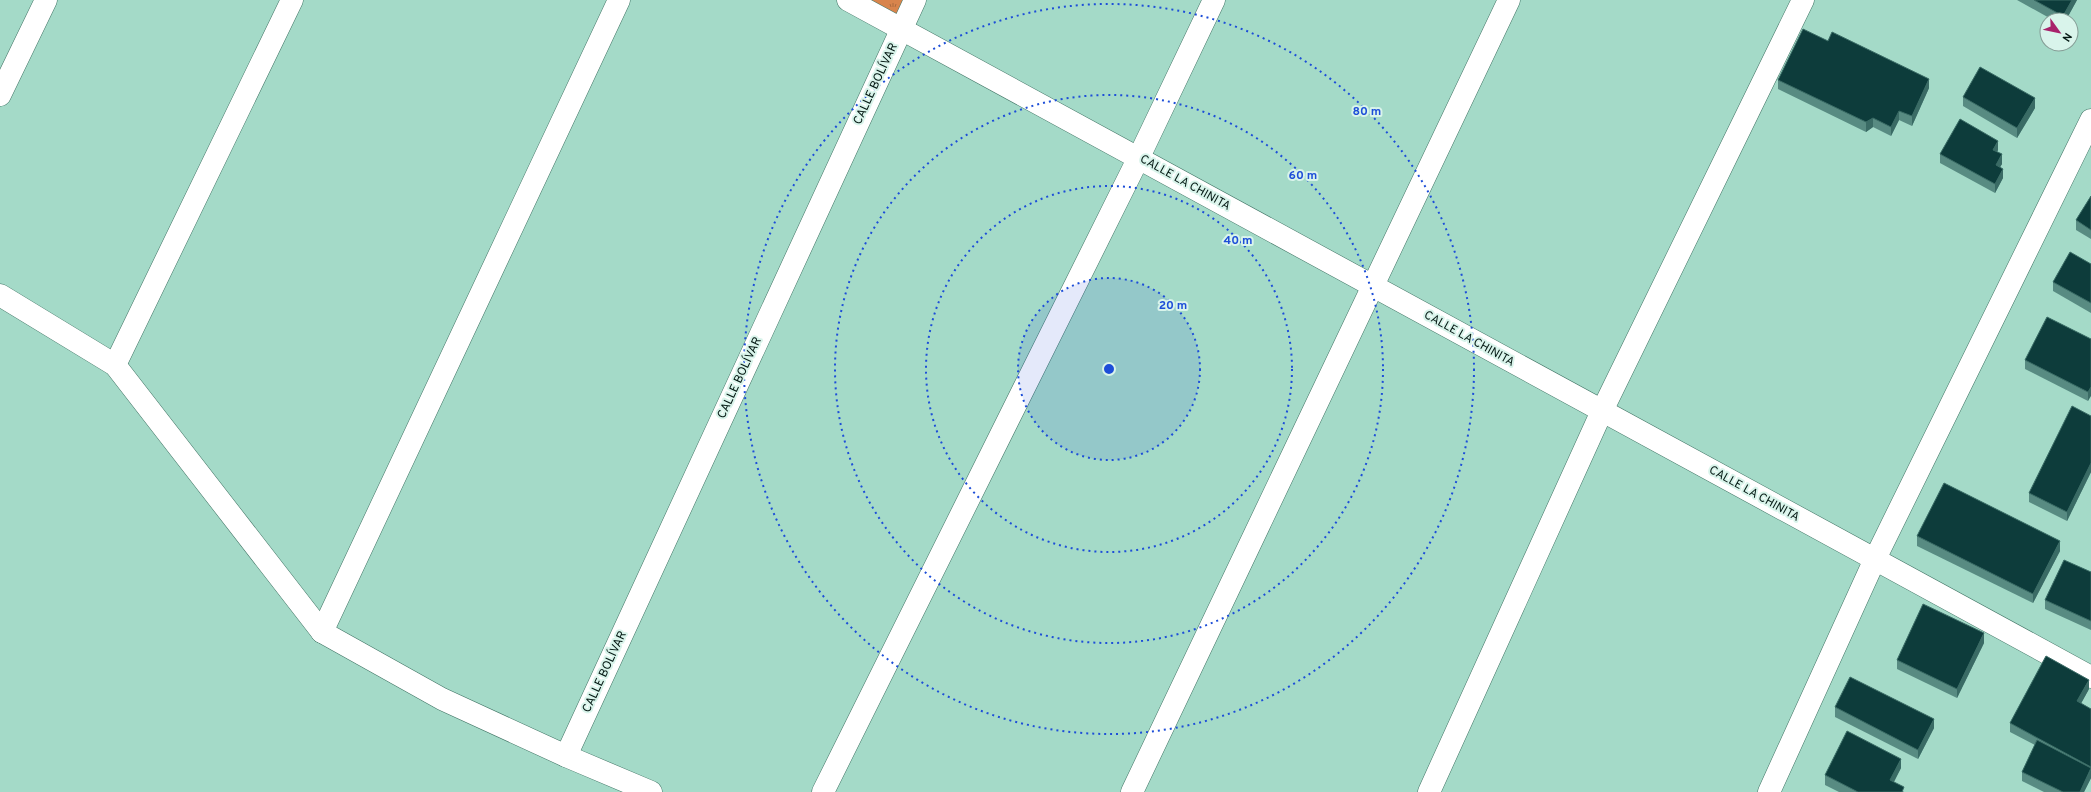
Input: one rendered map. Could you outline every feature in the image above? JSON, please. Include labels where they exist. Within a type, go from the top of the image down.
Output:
[{"type":"street","points":[[0,95],[46,0]]},
{"type":"street","points":[[115,365],[292,0]]},
{"type":"street","points":[[322,632],[619,0]]},
{"type":"street","name":"CALLE LA CHINITA","points":[[848,0],[1139,157],[1372,286],[2091,677]]},
{"type":"street","name":"CALLE BOLÍVAR","points":[[566,756],[915,0]]},
{"type":"street","points":[[823,792],[1139,157],[1214,0]]},
{"type":"street","points":[[1132,792],[1372,286],[1510,0]]},
{"type":"street","points":[[1430,792],[1602,411],[1803,0]]},
{"type":"street","points":[[1769,792],[1875,559],[2091,120]]},
{"type":"street","points":[[0,295],[115,365],[322,632],[442,699],[566,756],[651,792]]},
{"type":"green space","points":[[870,0],[906,0],[899,15]]},
{"type":"building","points":[[2034,0],[2072,0],[2065,12],[2056,12]]},
{"type":"building","points":[[1803,29],[1828,41],[1832,32],[1929,79],[1912,116],[1899,111],[1891,127],[1873,118],[1866,122],[1778,80]]},
{"type":"building","points":[[1980,67],[2035,98],[2017,128],[1963,97]]},
{"type":"building","points":[[1960,119],[1998,141],[1993,150],[2002,154],[1996,165],[2003,169],[1995,184],[1940,154]]},
{"type":"building","points":[[2091,196],[2091,230],[2076,220]]},
{"type":"building","points":[[2070,252],[2091,264],[2091,303],[2053,282]]},
{"type":"building","points":[[2047,317],[2091,339],[2091,387],[2088,392],[2025,360]]},
{"type":"building","points":[[2072,406],[2091,416],[2091,463],[2067,512],[2029,493]]},
{"type":"building","points":[[1944,483],[2060,541],[2033,594],[1917,536]]},
{"type":"building","points":[[2064,560],[2091,572],[2091,621],[2045,600]]},
{"type":"building","points":[[1923,604],[1984,633],[1957,689],[1897,660]]},
{"type":"building","points":[[2046,656],[2089,680],[2077,701],[2091,709],[2091,767],[2010,723]]},
{"type":"building","points":[[1850,677],[1934,719],[1918,750],[1835,707]]},
{"type":"building","points":[[1847,731],[1901,759],[1890,780],[1904,787],[1902,792],[1858,792],[1825,775]]},
{"type":"building","points":[[2037,740],[2091,768],[2080,792],[2063,792],[2022,772]]}]
